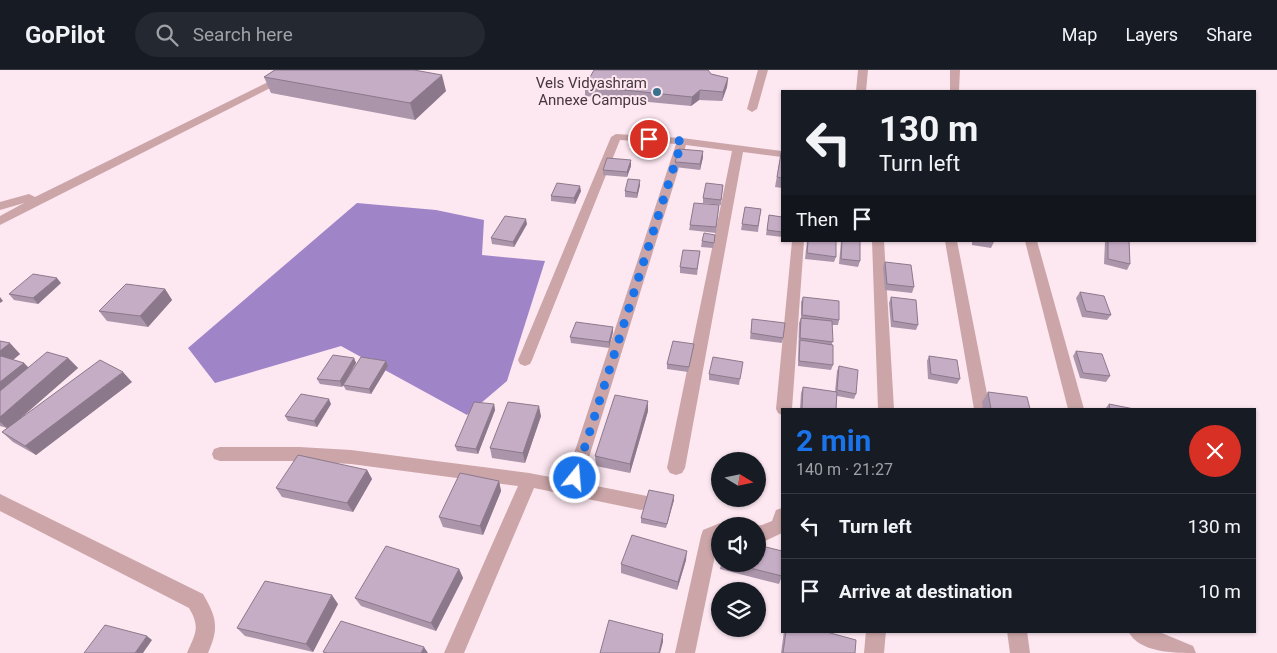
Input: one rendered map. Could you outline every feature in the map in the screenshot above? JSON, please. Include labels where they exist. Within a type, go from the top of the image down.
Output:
[{"type":"street","points":[[0,221],[57,190],[274,83],[294,70]]},
{"type":"street","points":[[752,109],[763,70]]},
{"type":"street","points":[[861,90],[863,70]]},
{"type":"street","points":[[955,70],[955,90]]},
{"type":"street","points":[[525,360],[616,137],[682,141],[781,154]]},
{"type":"street","points":[[562,486],[571,484],[575,478],[682,141]]},
{"type":"street","points":[[676,468],[738,148]]},
{"type":"street","points":[[0,206],[57,190]]},
{"type":"street","points":[[784,408],[798,242]]},
{"type":"street","points":[[878,242],[886,408]]},
{"type":"street","points":[[951,242],[982,408]]},
{"type":"street","points":[[1031,242],[1076,408]]},
{"type":"street","points":[[220,454],[352,456],[529,480],[641,502]]},
{"type":"street","points":[[454,653],[529,480]]},
{"type":"street","points":[[3,508],[196,602],[205,615],[207,636],[197,653]]},
{"type":"street","points":[[766,532],[779,526],[781,519]]},
{"type":"street","points":[[685,653],[711,536]]},
{"type":"street","points":[[874,653],[876,633]]},
{"type":"street","points":[[1017,633],[1020,653]]},
{"type":"street","points":[[1141,633],[1152,640],[1186,653]]},
{"type":"shaded area","points":[[357,203],[436,210],[484,220],[482,255],[545,261],[507,381],[467,415],[341,346],[215,383],[188,348]]},
{"type":"building","points":[[275,70],[414,70],[442,75],[410,103],[264,77]]},
{"type":"building","name":"Vels Vidyashram Annexe Campus","points":[[594,70],[708,70],[711,74],[728,78],[723,92],[700,90],[692,97],[585,86]]},
{"type":"building","points":[[679,149],[703,151],[700,164],[675,162]]},
{"type":"building","points":[[781,154],[781,178],[777,177]]},
{"type":"building","points":[[607,158],[631,160],[627,172],[603,170]]},
{"type":"building","points":[[628,179],[640,180],[637,193],[625,191]]},
{"type":"building","points":[[557,183],[580,186],[574,198],[551,196]]},
{"type":"building","points":[[706,183],[723,185],[721,200],[703,198]]},
{"type":"building","points":[[694,203],[719,205],[716,227],[690,225]]},
{"type":"building","points":[[745,207],[761,209],[758,226],[742,224]]},
{"type":"building","points":[[769,215],[781,217],[781,232],[767,230]]},
{"type":"building","points":[[505,216],[526,219],[513,242],[491,238]]},
{"type":"building","points":[[704,233],[715,235],[714,243],[702,241]]},
{"type":"building","points":[[808,242],[836,242],[836,257],[807,253]]},
{"type":"building","points":[[842,242],[860,242],[860,261],[841,259]]},
{"type":"building","points":[[1108,242],[1129,242],[1130,264],[1108,259]]},
{"type":"building","points":[[683,250],[700,251],[697,269],[680,267]]},
{"type":"building","points":[[885,262],[911,265],[914,287],[887,284]]},
{"type":"building","points":[[33,274],[57,278],[33,298],[9,294]]},
{"type":"building","points":[[126,284],[165,289],[140,316],[99,311]]},
{"type":"building","points":[[1080,292],[1104,296],[1111,315],[1086,311]]},
{"type":"building","points":[[803,297],[839,301],[839,320],[802,315]]},
{"type":"building","points":[[891,297],[916,300],[918,325],[893,321]]},
{"type":"building","points":[[801,318],[832,321],[833,342],[800,338]]},
{"type":"building","points":[[752,319],[785,323],[783,338],[751,333]]},
{"type":"building","points":[[576,322],[613,327],[609,342],[570,337]]},
{"type":"building","points":[[800,340],[833,345],[833,365],[799,361]]},
{"type":"building","points":[[0,341],[10,343],[0,351]]},
{"type":"building","points":[[673,341],[694,344],[689,367],[667,364]]},
{"type":"building","points":[[1076,351],[1102,354],[1110,376],[1083,373]]},
{"type":"building","points":[[47,352],[68,358],[0,417],[0,391]]},
{"type":"building","points":[[333,355],[354,358],[340,381],[317,379]]},
{"type":"building","points":[[929,356],[957,360],[960,379],[931,374]]},
{"type":"building","points":[[0,357],[24,363],[0,382]]},
{"type":"building","points":[[361,357],[386,361],[369,389],[343,385]]},
{"type":"building","points":[[713,357],[743,362],[740,379],[709,374]]},
{"type":"building","points":[[100,360],[123,372],[25,446],[2,432]]},
{"type":"building","points":[[839,366],[858,370],[856,394],[837,390]]},
{"type":"building","points":[[803,387],[837,392],[836,408],[802,408]]},
{"type":"building","points":[[988,392],[1027,397],[1030,408],[991,408]]},
{"type":"building","points":[[301,394],[329,399],[314,421],[285,416]]},
{"type":"building","points":[[615,395],[648,401],[630,464],[595,456]]},
{"type":"building","points":[[474,402],[494,404],[476,449],[455,446]]},
{"type":"building","points":[[508,402],[539,406],[523,453],[490,448]]},
{"type":"building","points":[[1109,404],[1129,408],[1110,408]]},
{"type":"building","points":[[298,455],[367,470],[347,503],[276,488]]},
{"type":"building","points":[[460,473],[499,481],[480,526],[439,517]]},
{"type":"building","points":[[649,490],[674,495],[667,524],[641,518]]},
{"type":"building","points":[[632,535],[687,551],[678,582],[621,564]]},
{"type":"building","points":[[386,546],[459,569],[431,623],[355,598]]},
{"type":"building","points":[[766,547],[781,551],[781,576],[766,572]]},
{"type":"building","points":[[265,581],[332,595],[306,644],[237,628]]},
{"type":"building","points":[[609,620],[663,634],[659,653],[600,653]]},
{"type":"building","points":[[341,621],[424,647],[421,653],[323,652]]},
{"type":"building","points":[[105,625],[147,636],[135,653],[84,653]]},
{"type":"building","points":[[786,633],[830,633],[856,640],[855,653],[783,653]]},
{"type":"place","name":"Vels Vidyashram Annexe Campus","points":[[657,92]]},
{"type":"route","points":[[575,478],[682,141],[649,139]]}]
